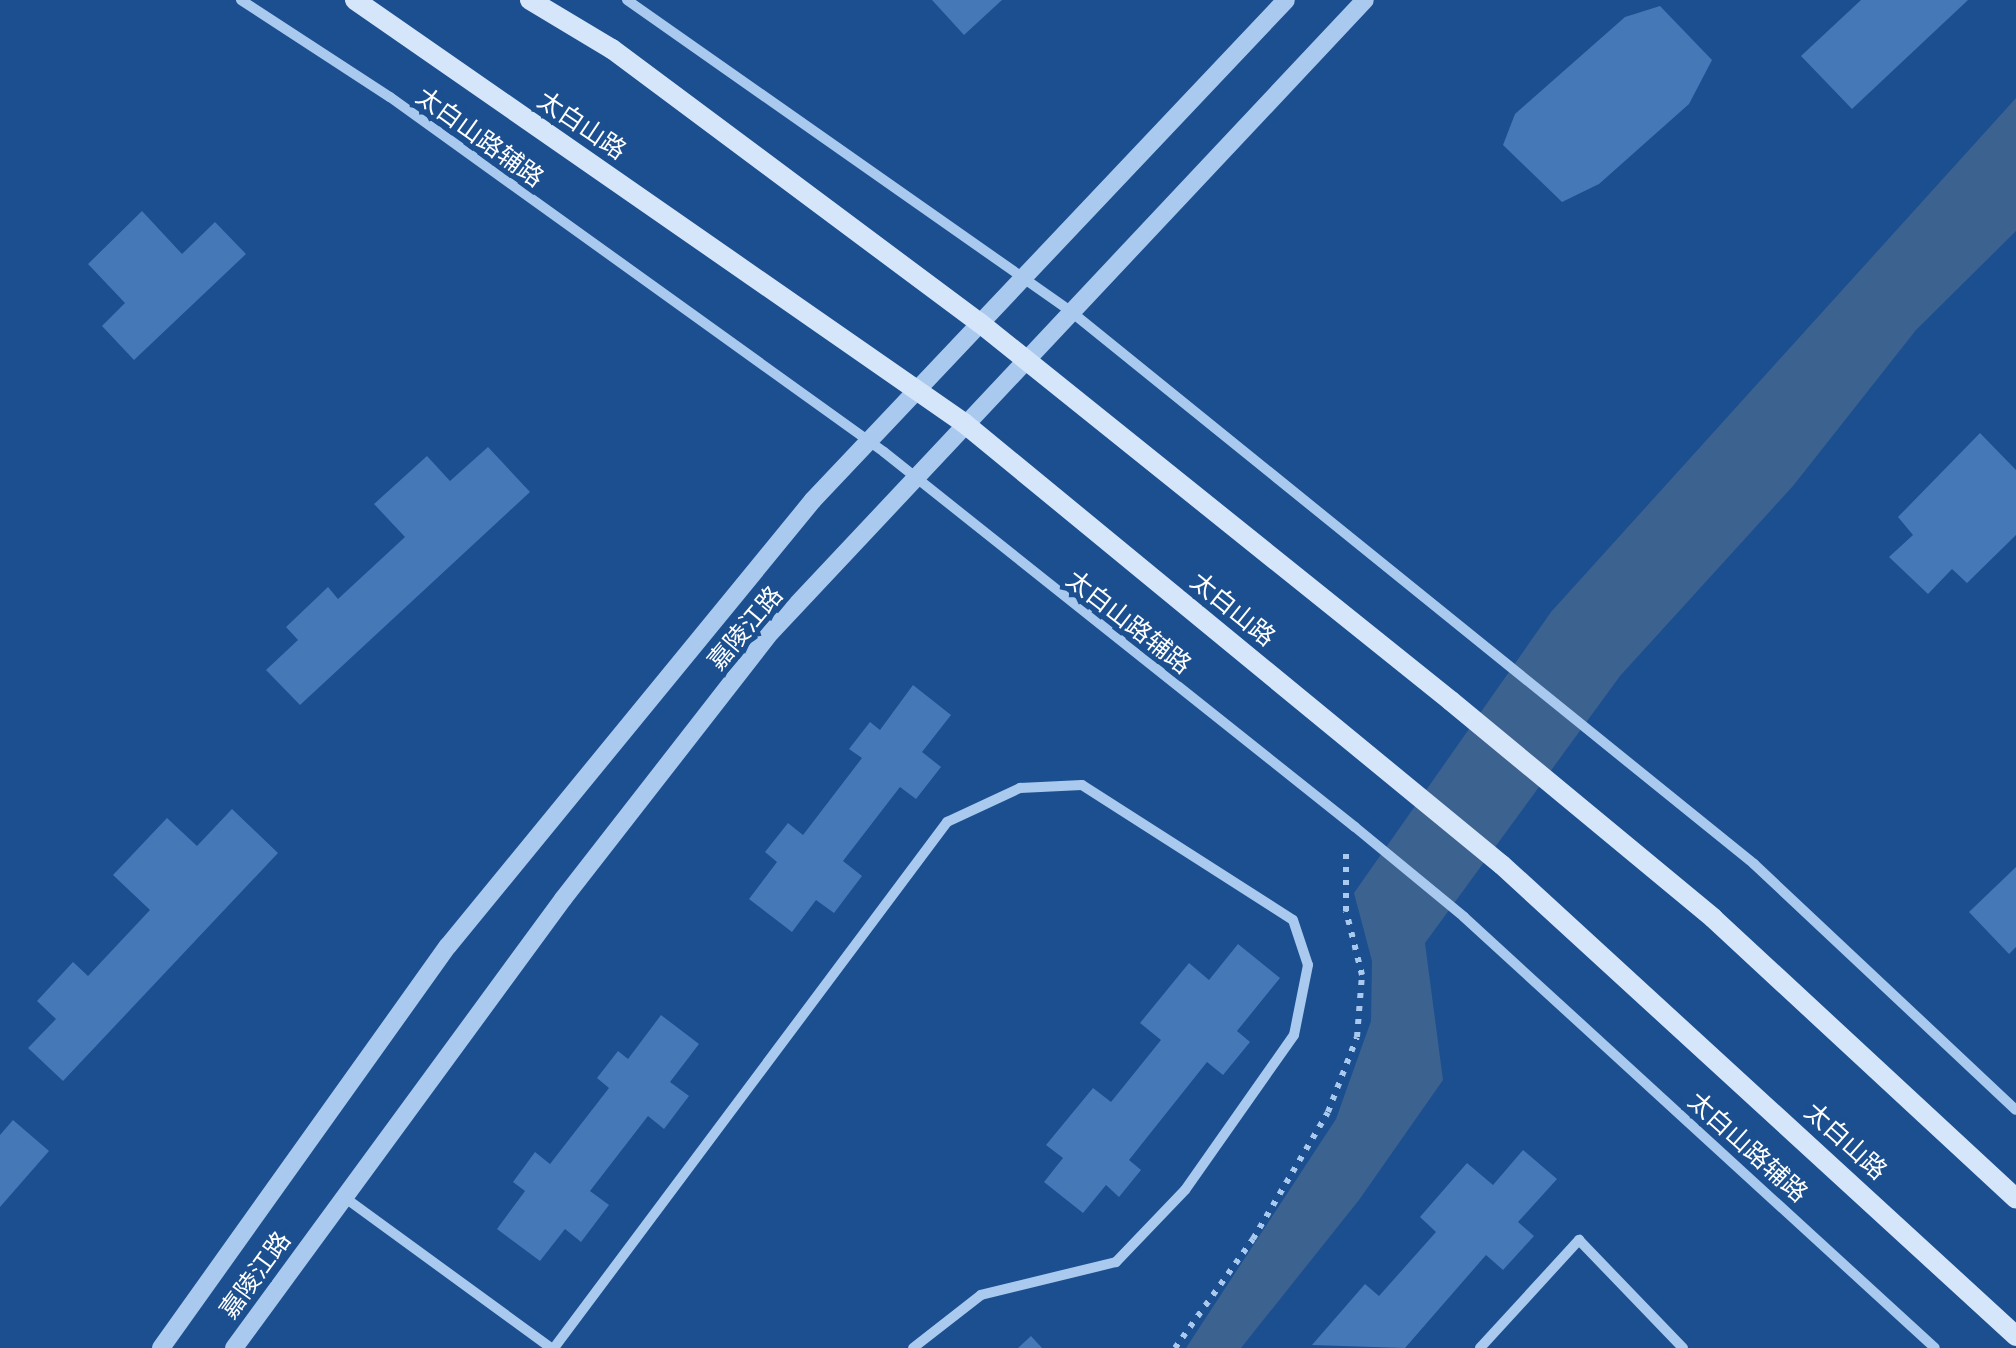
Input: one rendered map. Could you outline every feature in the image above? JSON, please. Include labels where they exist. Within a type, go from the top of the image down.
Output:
[{"type":"main road","name":"太白山路","points":[[355,0],[919,387],[964,423],[1502,865],[2016,1336]]},
{"type":"main road","points":[[530,0],[612,49],[980,323],[1451,701],[1713,918],[2016,1199]]},
{"type":"street","name":"太白山路辅路","points":[[241,0],[390,97],[868,441],[1350,823],[1464,917],[1936,1348]]},
{"type":"street","points":[[627,0],[1069,310],[1493,650],[1603,746],[1754,864],[2016,1110]]},
{"type":"street","name":"嘉陵江路","points":[[161,1348],[448,946],[813,500],[1286,0]]},
{"type":"street","name":"嘉陵江路","points":[[234,1348],[344,1196],[771,632],[1069,310],[1366,0]]},
{"type":"street","points":[[344,1196],[552,1348],[948,822],[1020,788],[1082,785],[1292,920],[1308,965],[1294,1034],[1185,1190],[1116,1262],[980,1294],[912,1348]]},
{"type":"street","points":[[1480,1348],[1578,1240],[1683,1348]]},
{"type":"path","points":[[1175,1348],[1253,1238],[1328,1112],[1357,1037],[1362,975],[1346,910],[1350,823]]},
{"type":"water","points":[[2016,98],[2016,231],[1916,330],[1793,486],[1620,676],[1425,943],[1443,1080],[1359,1200],[1241,1348],[1186,1348],[1336,1119],[1371,1021],[1372,961],[1354,893],[1551,612]]},
{"type":"building","points":[[932,0],[1002,0],[964,35]]},
{"type":"building","points":[[1861,0],[1968,0],[1852,109],[1801,56]]},
{"type":"building","points":[[1660,6],[1712,60],[1689,104],[1599,184],[1562,202],[1503,145],[1515,114],[1625,17]]},
{"type":"building","points":[[142,211],[182,254],[215,222],[246,254],[134,360],[102,326],[125,303],[88,264]]},
{"type":"building","points":[[1980,433],[2016,470],[2016,535],[1967,583],[1952,569],[1928,594],[1889,557],[1913,535],[1898,517]]},
{"type":"building","points":[[488,447],[530,492],[300,705],[266,670],[298,640],[286,627],[328,587],[338,599],[405,537],[374,504],[427,456],[450,481]]},
{"type":"building","points":[[913,685],[951,715],[922,752],[941,767],[916,799],[900,787],[843,861],[862,876],[834,913],[816,900],[792,932],[749,899],[777,862],[765,852],[788,823],[803,835],[862,758],[849,749],[870,722],[880,730]]},
{"type":"building","points":[[232,809],[278,853],[63,1081],[28,1048],[56,1019],[37,1001],[73,962],[88,976],[150,910],[113,875],[167,818],[197,846]]},
{"type":"building","points":[[2016,867],[2016,947],[2009,954],[1969,912]]},
{"type":"building","points":[[1238,944],[1280,978],[1237,1031],[1250,1042],[1223,1075],[1207,1062],[1129,1160],[1141,1170],[1119,1197],[1106,1185],[1083,1213],[1044,1182],[1063,1158],[1046,1145],[1093,1088],[1111,1102],[1161,1040],[1140,1023],[1189,963],[1209,980]]},
{"type":"building","points":[[661,1015],[699,1044],[670,1082],[689,1096],[664,1129],[648,1116],[590,1191],[609,1205],[581,1242],[565,1229],[540,1261],[497,1229],[525,1191],[513,1182],[535,1152],[550,1164],[609,1088],[597,1078],[618,1051],[628,1059]]},
{"type":"building","points":[[13,1120],[49,1151],[0,1207],[0,1135]]},
{"type":"building","points":[[1523,1150],[1557,1179],[1518,1222],[1534,1236],[1503,1270],[1486,1255],[1405,1348],[1312,1345],[1365,1284],[1379,1296],[1436,1232],[1420,1217],[1467,1163],[1493,1185]]},
{"type":"building","points":[[1031,1336],[1042,1348],[1018,1348]]}]
